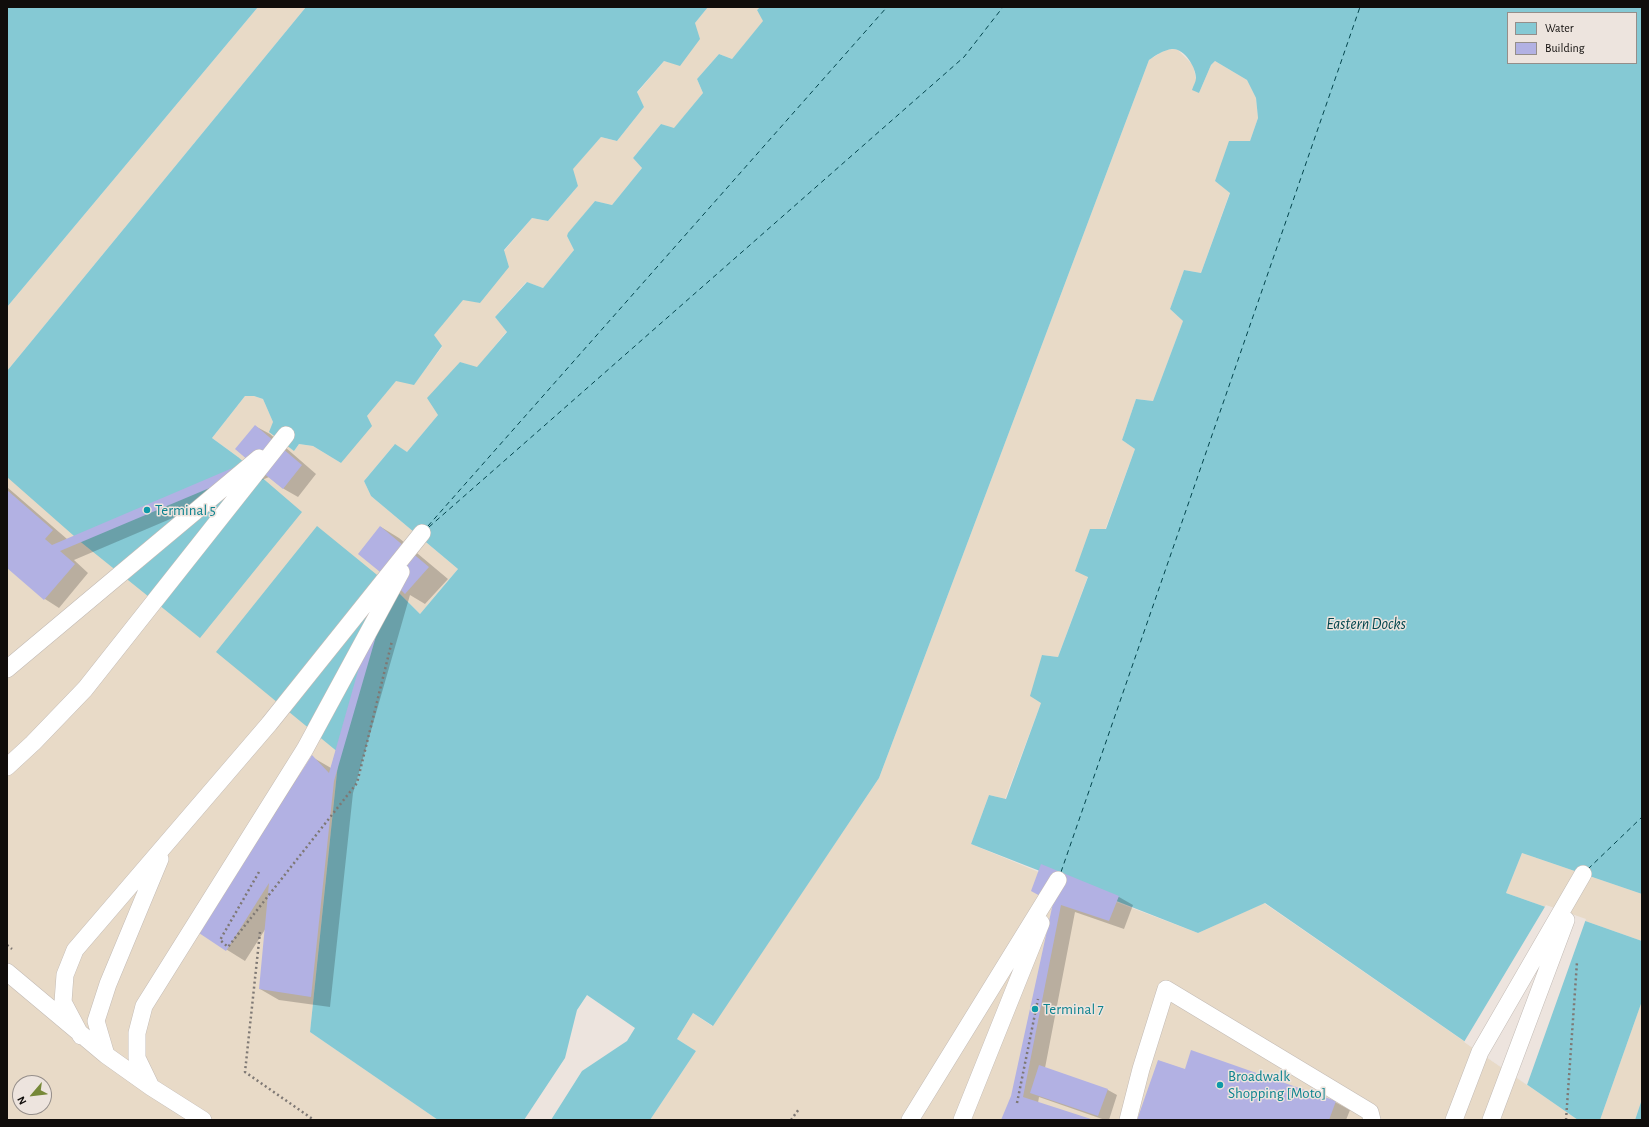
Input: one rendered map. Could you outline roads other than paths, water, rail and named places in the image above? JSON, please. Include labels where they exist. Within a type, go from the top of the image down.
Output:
[{"type":"lane","points":[[7,669],[286,435],[84,689],[7,768]]},
{"type":"lane","points":[[81,1036],[63,1002],[65,975],[76,950],[269,724],[422,533],[305,749],[144,1006],[137,1033],[137,1058],[151,1087]]},
{"type":"lane","points":[[106,1055],[96,1021],[108,984],[165,846]]},
{"type":"lane","points":[[1454,1120],[1480,1052],[1583,874],[1491,1120]]},
{"type":"lane","points":[[910,1120],[1058,880],[962,1120]]},
{"type":"lane","points":[[7,972],[81,1036],[106,1055],[151,1087],[203,1120]]},
{"type":"lane","points":[[1128,1120],[1141,1069],[1166,989],[1370,1112],[1372,1120]]},
{"type":"water","points":[[7,7],[258,7],[7,307]]},
{"type":"water","points":[[306,7],[708,7],[695,23],[700,39],[680,66],[664,61],[637,92],[644,107],[617,141],[601,137],[573,169],[578,186],[548,221],[532,218],[504,250],[509,267],[480,303],[463,300],[434,335],[442,346],[414,385],[396,381],[367,416],[372,426],[341,463],[313,446],[299,444],[294,451],[269,432],[273,422],[263,399],[254,396],[245,396],[212,438],[238,457],[302,512],[200,638],[82,543],[7,477],[7,371]]},
{"type":"water","name":"Eastern Docks","points":[[760,7],[1642,7],[1642,894],[1522,853],[1506,893],[1642,941],[1642,1001],[1600,1120],[1578,1120],[1265,903],[1198,933],[971,844],[989,795],[1006,799],[1041,703],[1030,696],[1042,655],[1058,657],[1088,577],[1075,571],[1090,529],[1106,529],[1135,449],[1122,440],[1136,399],[1153,401],[1183,321],[1170,309],[1184,270],[1201,273],[1230,193],[1215,181],[1229,141],[1250,141],[1258,118],[1256,98],[1247,80],[1215,61],[1211,65],[1199,93],[1192,90],[1196,78],[1192,64],[1181,52],[1172,49],[1166,50],[1149,60],[879,778],[713,1026],[693,1013],[677,1039],[696,1051],[650,1120],[438,1120],[310,1032],[339,753],[216,652],[317,526],[398,592],[420,614],[458,569],[371,496],[364,481],[395,444],[407,452],[438,415],[427,398],[460,362],[477,367],[507,332],[495,317],[527,282],[543,288],[574,250],[567,236],[568,233],[595,201],[612,205],[642,168],[633,158],[661,124],[674,128],[703,93],[697,79],[719,54],[732,59],[763,21],[757,10]]},
{"type":"water","points":[[1642,1099],[1642,1120],[1635,1120]]},
{"type":"place","name":"Terminal 5","points":[[147,510]]},
{"type":"place","name":"Terminal 7","points":[[1035,1009]]},
{"type":"place","name":"Broadwalk Shopping [Moto]","points":[[1220,1085]]}]
